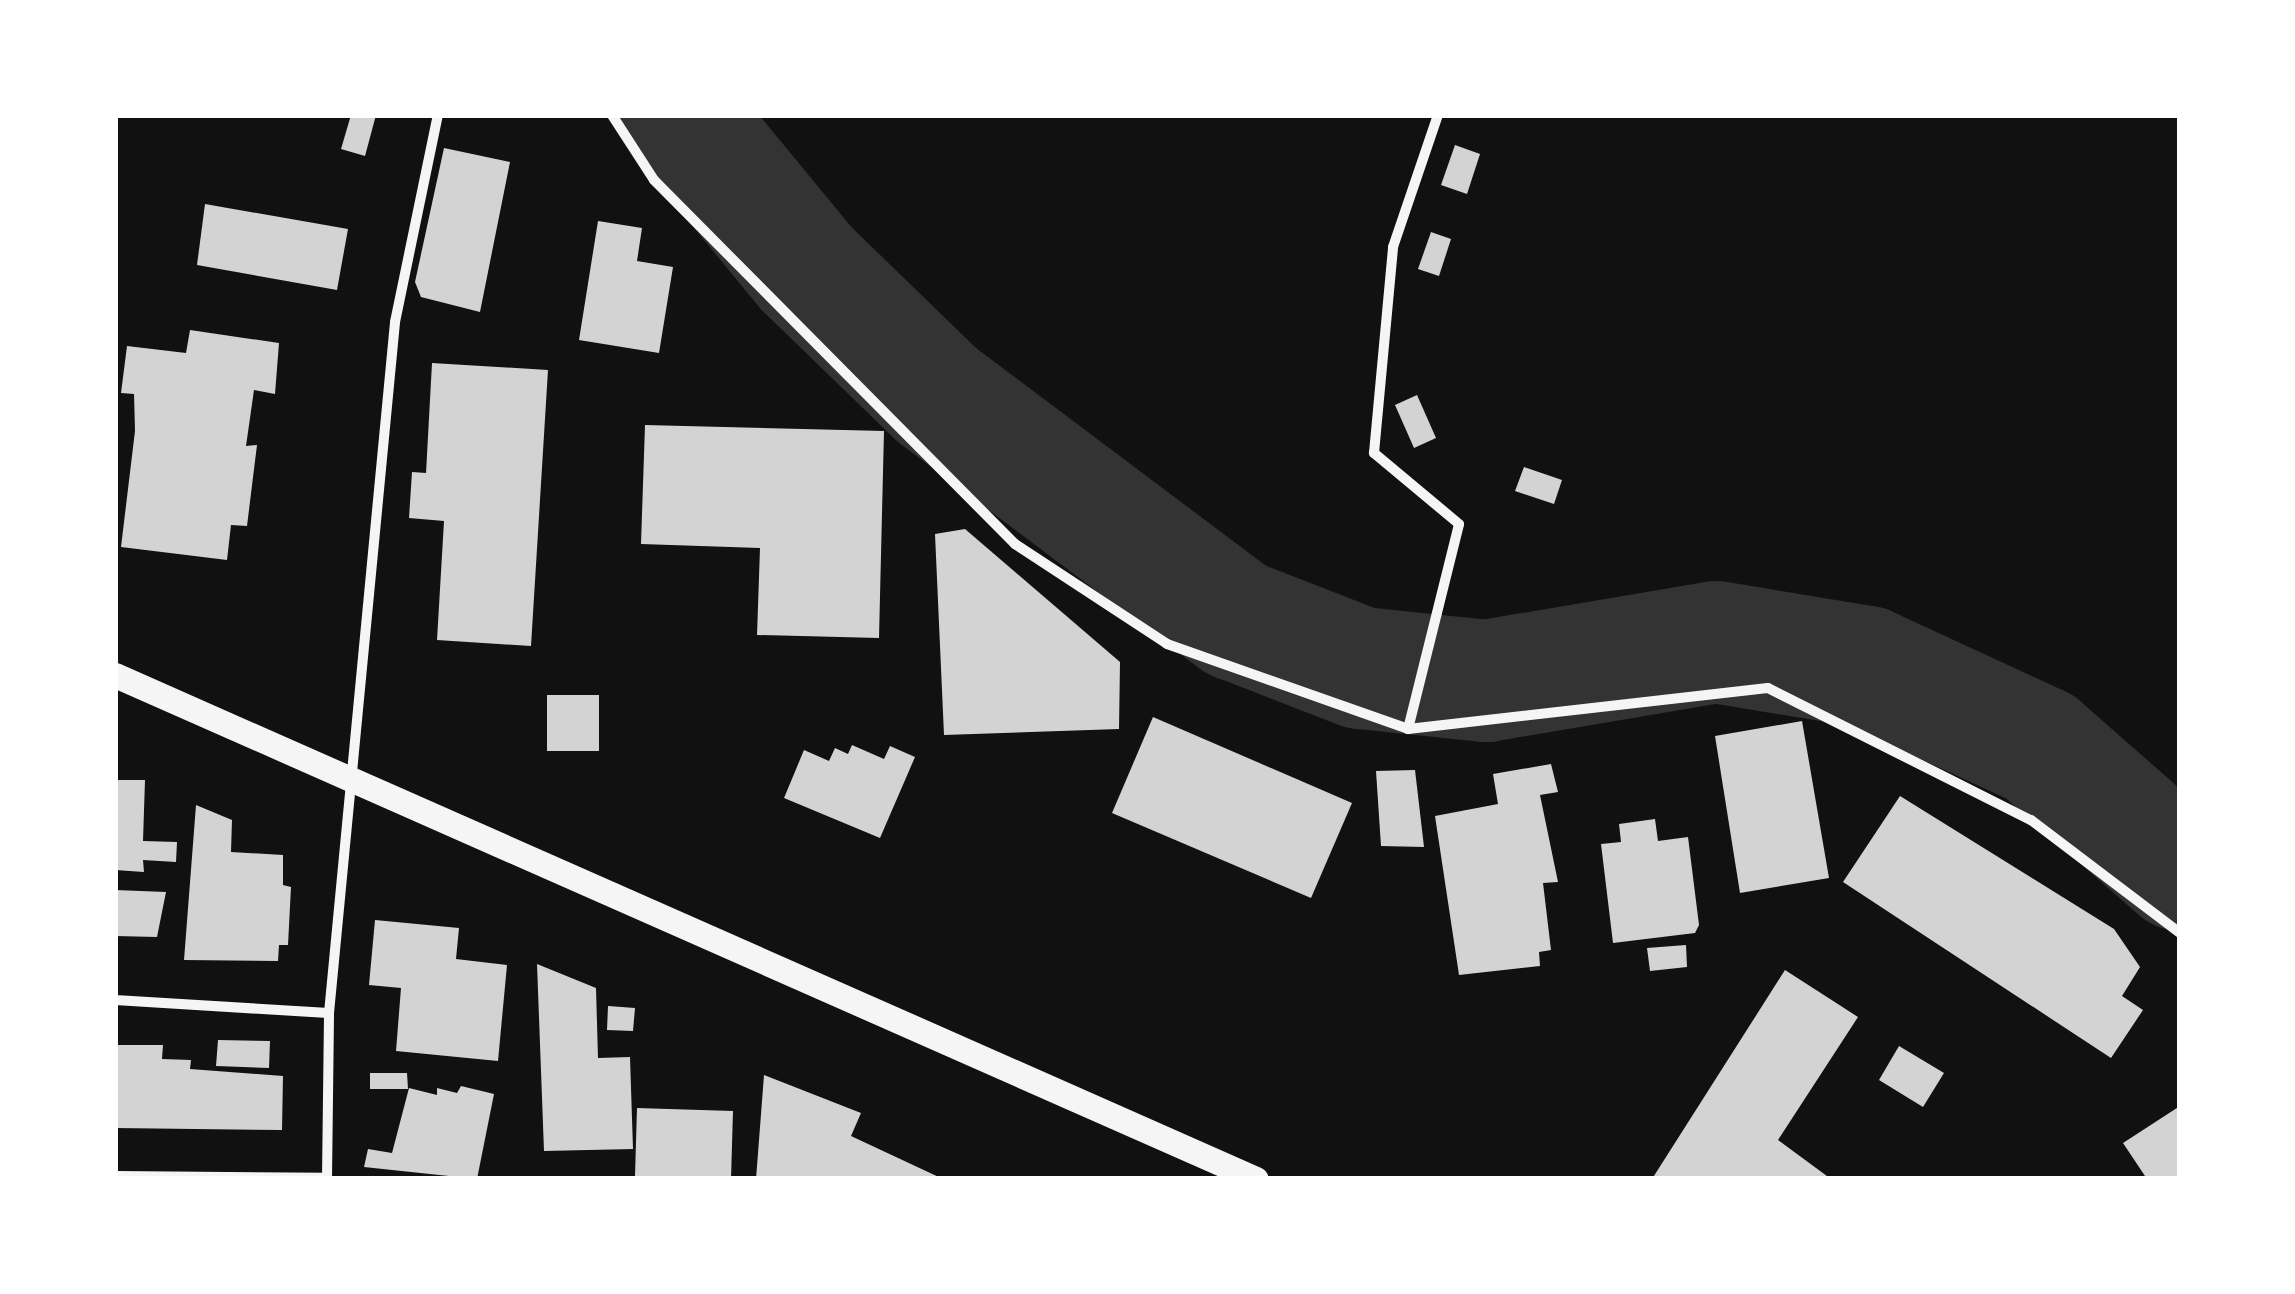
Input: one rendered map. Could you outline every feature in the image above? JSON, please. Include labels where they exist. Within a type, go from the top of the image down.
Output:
[{"type":"main road","points":[[115,675],[1256,1179]]},
{"type":"street","points":[[115,1176],[326,1179],[329,1013],[395,322],[438,115]]},
{"type":"street","points":[[612,115],[654,180],[1015,544],[1167,644],[1408,729],[1768,688],[2031,820],[2180,933]]},
{"type":"street","points":[[1408,729],[1458,524],[1374,453],[1393,246],[1438,115]]},
{"type":"street","points":[[115,1000],[329,1013]]},
{"type":"building","points":[[351,115],[376,115],[365,156],[341,149]]},
{"type":"building","points":[[1455,145],[1480,154],[1467,194],[1441,185]]},
{"type":"building","points":[[444,148],[510,162],[480,312],[421,297],[415,282]]},
{"type":"building","points":[[205,204],[348,229],[337,290],[197,265]]},
{"type":"building","points":[[598,221],[642,228],[637,261],[673,267],[659,353],[579,340]]},
{"type":"building","points":[[1431,232],[1451,239],[1439,276],[1418,269]]},
{"type":"building","points":[[190,330],[279,343],[275,394],[254,390],[246,446],[257,445],[247,526],[231,525],[227,560],[121,547],[135,431],[134,394],[121,393],[127,346],[186,353]]},
{"type":"building","points":[[432,363],[548,370],[531,646],[437,640],[444,521],[409,518],[412,472],[426,473]]},
{"type":"building","points":[[1417,395],[1436,438],[1414,448],[1395,405]]},
{"type":"building","points":[[645,425],[884,431],[879,638],[757,635],[760,548],[641,544]]},
{"type":"building","points":[[1524,467],[1562,480],[1554,504],[1515,491]]},
{"type":"building","points":[[965,529],[1120,662],[1119,729],[944,735],[935,534]]},
{"type":"building","points":[[547,695],[599,695],[599,751],[547,751]]},
{"type":"building","points":[[1153,717],[1352,803],[1311,898],[1112,813]]},
{"type":"building","points":[[1802,721],[1829,878],[1740,893],[1715,736]]},
{"type":"building","points":[[852,745],[884,759],[890,746],[915,757],[880,838],[784,798],[804,750],[829,761],[835,748],[848,754]]},
{"type":"building","points":[[1551,764],[1558,792],[1540,795],[1558,882],[1543,883],[1551,950],[1539,952],[1540,966],[1459,975],[1435,816],[1498,804],[1493,774]]},
{"type":"building","points":[[1415,770],[1424,847],[1381,846],[1376,771]]},
{"type":"building","points":[[115,780],[145,780],[143,841],[177,842],[176,862],[143,860],[144,872],[115,870]]},
{"type":"building","points":[[1900,796],[2114,929],[2140,967],[2122,996],[2143,1010],[2111,1058],[1843,882]]},
{"type":"building","points":[[196,805],[232,820],[231,852],[283,855],[283,885],[291,887],[288,945],[279,945],[278,961],[184,960]]},
{"type":"building","points":[[1655,819],[1658,841],[1688,837],[1699,925],[1695,933],[1613,943],[1601,844],[1621,842],[1619,824]]},
{"type":"building","points":[[115,890],[166,892],[157,937],[115,936]]},
{"type":"building","points":[[375,920],[459,928],[456,959],[507,965],[498,1061],[396,1051],[401,988],[369,985]]},
{"type":"building","points":[[1686,945],[1687,967],[1650,971],[1647,948]]},
{"type":"building","points":[[537,964],[596,988],[598,1058],[630,1057],[633,1149],[544,1151]]},
{"type":"building","points":[[1785,970],[1858,1017],[1778,1140],[1831,1179],[1652,1179]]},
{"type":"building","points":[[608,1006],[635,1008],[633,1031],[607,1030]]},
{"type":"building","points":[[218,1040],[270,1041],[269,1068],[216,1066]]},
{"type":"building","points":[[115,1045],[163,1045],[162,1059],[191,1060],[190,1069],[283,1076],[282,1130],[115,1128]]},
{"type":"building","points":[[1899,1046],[1944,1073],[1923,1107],[1879,1080]]},
{"type":"building","points":[[370,1073],[407,1073],[408,1089],[370,1089]]},
{"type":"building","points":[[764,1075],[861,1113],[851,1136],[943,1179],[756,1179]]},
{"type":"building","points":[[461,1086],[494,1094],[477,1179],[364,1167],[368,1149],[392,1153],[409,1088],[437,1095],[437,1088],[457,1093]]},
{"type":"building","points":[[2180,1106],[2180,1179],[2147,1179],[2123,1143]]},
{"type":"building","points":[[637,1108],[733,1111],[731,1179],[635,1176]]},
{"type":"waterway","points":[[680,115],[807,269],[937,395],[1237,620],[1361,668],[1486,681],[1716,642],[1867,667],[2040,747],[2180,870]]}]
